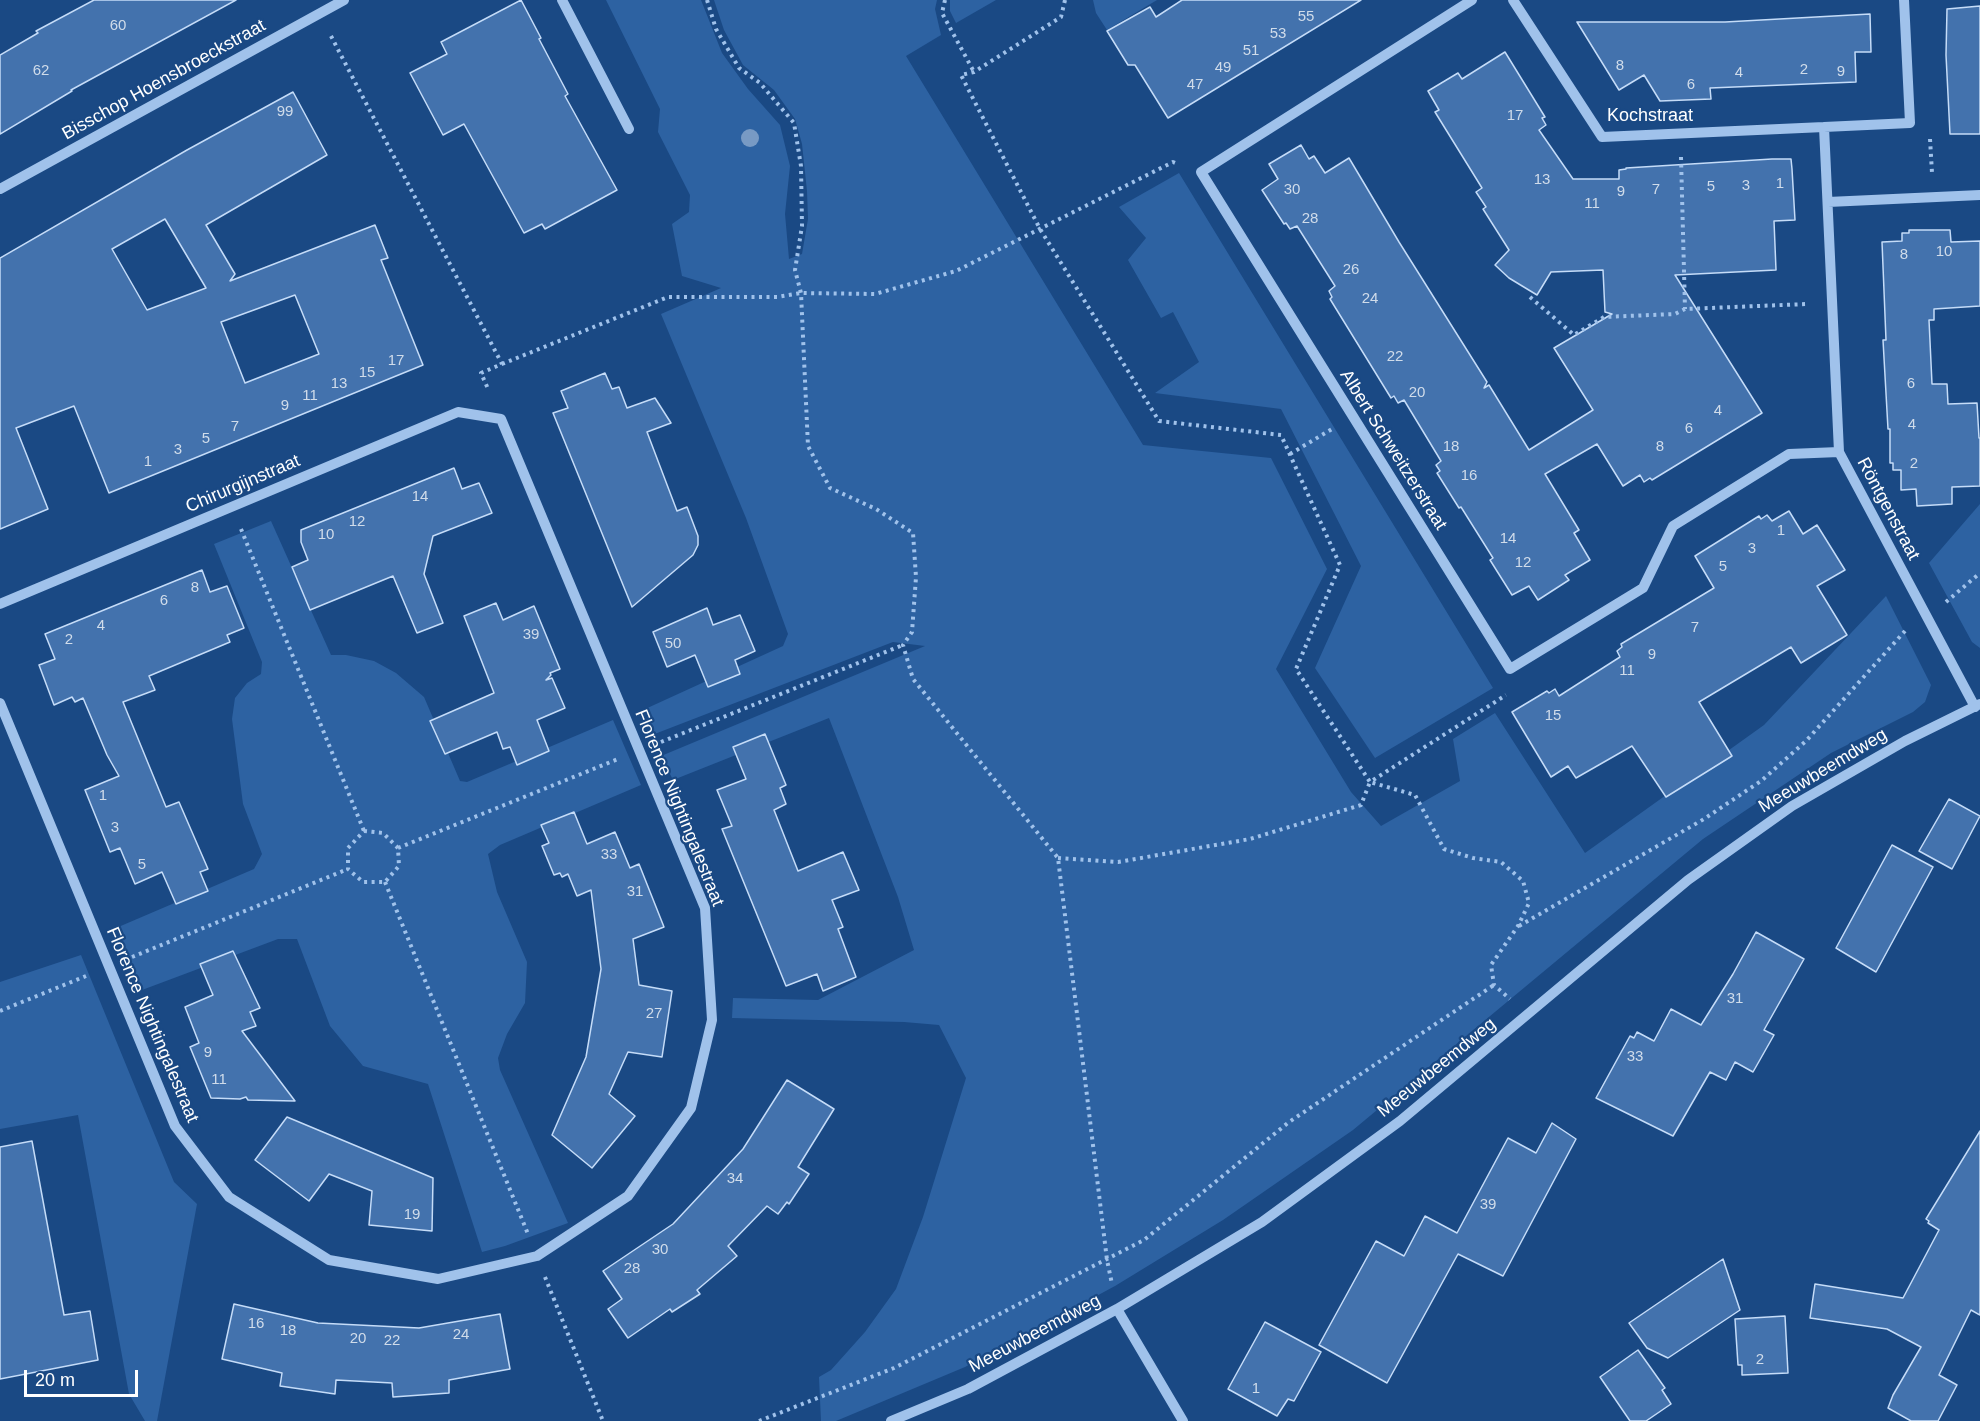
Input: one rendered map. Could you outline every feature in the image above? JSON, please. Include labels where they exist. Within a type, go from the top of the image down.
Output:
[{"type":"street","name":"Bisschop Hoensbroeckstraat","points":[[0,189],[344,0]]},
{"type":"street","points":[[562,0],[629,129]]},
{"type":"street","points":[[1201,172],[1472,0]]},
{"type":"street","name":"Kochstraat","points":[[1513,0],[1602,137],[1824,127]]},
{"type":"street","points":[[1824,127],[1910,123],[1904,0]]},
{"type":"street","name":"Röntgenstraat","points":[[1824,127],[1839,452],[1977,705]]},
{"type":"street","name":"Albert Schweitzerstraat","points":[[1201,172],[1510,669]]},
{"type":"street","points":[[1828,202],[1980,195]]},
{"type":"street","name":"Chirurgijnstraat","points":[[0,604],[458,412],[501,419]]},
{"type":"street","name":"Florence Nightingalestraat","points":[[0,703],[175,1126],[229,1197],[329,1260],[438,1279],[537,1256],[628,1196],[691,1108],[712,1020],[705,908],[501,419]]},
{"type":"street","points":[[1510,669],[1643,588],[1672,526],[1788,454],[1839,452]]},
{"type":"street","name":"Meeuwbeemdweg","points":[[891,1421],[968,1389],[1117,1309],[1262,1222],[1400,1121],[1688,880],[1792,806],[1905,741],[1977,705]]},
{"type":"street","points":[[1117,1309],[1183,1421]]},
{"type":"path","points":[[398,848],[903,645],[912,632],[916,577],[913,532],[876,509],[830,488],[808,446],[801,293],[795,270],[802,226],[801,166],[794,123],[760,83],[739,68],[716,29],[707,0]]},
{"type":"path","points":[[945,0],[942,13],[974,72]]},
{"type":"path","points":[[1065,0],[1061,17],[974,72],[961,75],[1040,229],[1159,421],[1281,435],[1340,565],[1296,669],[1370,782],[1415,795],[1444,849],[1473,858],[1501,862],[1523,881],[1529,903],[1518,926],[1491,965],[1494,985],[1528,1015]]},
{"type":"path","points":[[319,13],[502,364]]},
{"type":"path","points":[[1910,123],[1929,122],[1933,197]]},
{"type":"path","points":[[1680,134],[1685,309]]},
{"type":"path","points":[[501,419],[481,373],[668,297],[777,297],[801,293],[875,294],[956,271],[1173,162],[1201,172]]},
{"type":"path","points":[[1530,297],[1574,335],[1604,317],[1675,314],[1685,309],[1832,303]]},
{"type":"path","points":[[1290,454],[1353,416]]},
{"type":"path","points":[[232,507],[364,831]]},
{"type":"path","points":[[1518,926],[1704,819],[1761,781],[1806,741],[1908,628],[1958,593],[1980,573]]},
{"type":"path","points":[[903,645],[913,679],[1058,858],[1107,1260],[1117,1309]]},
{"type":"path","points":[[1058,858],[1118,862],[1250,839],[1361,805],[1370,782],[1510,693],[1510,669]]},
{"type":"path","points":[[364,831],[383,833],[398,848],[399,866],[385,882],[363,882],[348,868],[348,848],[364,831]]},
{"type":"path","points":[[0,1011],[348,868]]},
{"type":"path","points":[[385,882],[603,1421]]},
{"type":"path","points":[[759,1421],[894,1368],[1144,1240],[1289,1122],[1494,985]]},
{"type":"shaded area","points":[[606,0],[701,0],[722,53],[748,89],[780,125],[790,166],[785,214],[789,259],[802,254],[808,219],[802,144],[795,119],[774,90],[743,65],[724,30],[714,0],[937,0],[935,9],[941,35],[906,56],[1143,445],[1271,458],[1327,569],[1276,669],[1351,792],[1381,826],[1460,781],[1453,739],[1495,713],[1585,853],[1764,725],[1886,596],[1931,685],[1925,702],[1913,712],[1831,753],[1703,839],[1353,1130],[1223,1220],[1115,1286],[965,1367],[836,1421],[821,1421],[819,1377],[831,1370],[865,1332],[896,1289],[923,1217],[966,1078],[939,1025],[904,1022],[732,1018],[733,998],[818,1000],[914,950],[898,897],[829,718],[673,780],[661,756],[925,646],[893,642],[652,735],[643,710],[783,646],[788,634],[746,518],[661,314],[721,288],[682,276],[672,224],[689,212],[690,195],[658,132],[660,109]]},
{"type":"shaded area","points":[[950,0],[996,0],[956,23],[950,11]]},
{"type":"shaded area","points":[[1093,0],[1157,0],[1107,30],[1096,13]]},
{"type":"shaded area","points":[[1179,173],[1493,688],[1375,758],[1315,668],[1361,566],[1281,409],[1155,393],[1199,362],[1173,312],[1161,318],[1128,260],[1146,238],[1119,207]]},
{"type":"shaded area","points":[[1980,504],[1980,648],[1972,642],[1929,563]]},
{"type":"shaded area","points":[[271,521],[331,655],[346,655],[374,661],[396,673],[424,697],[460,781],[467,782],[613,720],[641,785],[500,845],[488,854],[497,892],[527,962],[525,1003],[507,1034],[498,1058],[500,1070],[568,1223],[482,1252],[428,1084],[363,1066],[330,1026],[297,939],[278,939],[142,990],[116,928],[254,869],[262,854],[243,804],[232,719],[235,698],[247,683],[261,674],[262,662],[214,544]]},
{"type":"shaded area","points":[[81,955],[174,1182],[197,1204],[157,1421],[145,1421],[129,1394],[78,1115],[0,1129],[0,982]]},
{"type":"building","points":[[94,0],[236,0],[71,90],[0,134],[0,55],[38,33],[36,31]]},
{"type":"building","points":[[521,0],[568,94],[565,96],[617,190],[545,229],[542,224],[524,233],[464,124],[443,135],[410,73],[447,54],[441,42]]},
{"type":"building","points":[[1182,0],[1361,0],[1168,118],[1135,65],[1128,65],[1107,31],[1150,7],[1156,17]]},
{"type":"building","points":[[1980,6],[1980,134],[1950,134],[1946,55],[1947,9]]},
{"type":"building","points":[[1870,14],[1871,52],[1855,52],[1856,82],[1710,88],[1711,99],[1660,101],[1644,75],[1619,90],[1577,22],[1725,22]]},
{"type":"building","points":[[1505,52],[1545,117],[1542,118],[1546,125],[1539,130],[1573,179],[1619,179],[1619,170],[1626,168],[1772,159],[1791,159],[1792,169],[1795,220],[1774,221],[1776,270],[1675,275],[1762,413],[1652,480],[1650,478],[1644,482],[1640,475],[1623,486],[1597,444],[1545,474],[1579,530],[1574,533],[1590,560],[1565,575],[1569,580],[1538,600],[1529,586],[1512,595],[1490,560],[1493,558],[1437,473],[1440,471],[1436,465],[1441,461],[1404,400],[1398,403],[1394,396],[1391,398],[1330,299],[1332,297],[1329,291],[1335,286],[1297,226],[1290,229],[1286,223],[1284,224],[1262,190],[1278,179],[1269,164],[1301,145],[1309,159],[1314,156],[1325,173],[1349,158],[1487,382],[1484,388],[1489,385],[1529,450],[1593,410],[1554,348],[1612,314],[1605,312],[1603,270],[1551,272],[1537,295],[1509,278],[1495,265],[1509,250],[1483,209],[1486,207],[1476,192],[1482,188],[1435,112],[1439,110],[1428,91],[1458,73],[1462,79]]},
{"type":"building","points":[[293,92],[327,155],[206,225],[235,274],[230,281],[375,225],[388,258],[381,260],[423,365],[109,493],[74,406],[16,428],[48,509],[0,529],[0,258]],"holes":[[[165,219],[206,288],[147,310],[112,249]],[[295,295],[319,354],[245,383],[221,322]]]},
{"type":"building","points":[[1909,230],[1950,230],[1951,242],[1980,241],[1980,306],[1934,309],[1934,320],[1929,320],[1932,384],[1947,384],[1948,404],[1977,403],[1980,486],[1952,487],[1952,504],[1917,506],[1916,489],[1901,490],[1901,470],[1893,470],[1893,463],[1890,463],[1890,429],[1888,429],[1883,340],[1886,340],[1882,242],[1902,241],[1902,233],[1909,233]]},
{"type":"building","points":[[605,373],[612,389],[619,387],[627,408],[655,398],[671,423],[647,432],[677,511],[687,507],[698,536],[698,545],[693,555],[632,607],[553,413],[568,408],[561,391]]},
{"type":"building","points":[[454,468],[462,489],[479,483],[492,513],[433,536],[424,574],[443,623],[417,633],[393,576],[310,610],[292,567],[308,560],[301,542],[301,530]]},
{"type":"building","points":[[1789,511],[1803,534],[1817,525],[1845,570],[1817,586],[1847,635],[1801,663],[1791,647],[1699,702],[1732,756],[1666,797],[1632,746],[1576,778],[1568,766],[1551,777],[1512,712],[1547,691],[1549,693],[1555,689],[1559,696],[1620,657],[1617,651],[1622,647],[1621,644],[1714,588],[1695,556],[1759,516],[1761,519],[1767,515],[1772,521]]},
{"type":"building","points":[[202,570],[210,592],[227,586],[244,628],[227,635],[230,642],[149,676],[155,690],[123,702],[166,807],[179,802],[208,869],[200,872],[208,891],[176,904],[162,872],[135,884],[120,848],[110,852],[85,790],[119,776],[107,755],[83,698],[75,702],[72,697],[54,705],[39,665],[55,659],[45,634]]},
{"type":"building","points":[[496,603],[503,620],[534,606],[560,669],[550,673],[551,675],[546,680],[552,678],[565,708],[537,720],[549,751],[517,765],[510,747],[503,749],[497,732],[445,754],[430,721],[494,693],[464,616]]},
{"type":"building","points":[[707,608],[713,625],[740,615],[755,651],[735,660],[740,674],[708,687],[695,655],[667,667],[653,632]]},
{"type":"building","points":[[765,734],[786,785],[780,788],[786,804],[774,810],[798,871],[843,852],[859,890],[832,900],[843,927],[838,929],[856,977],[823,991],[817,974],[786,986],[722,829],[732,826],[717,790],[746,779],[733,747]]},
{"type":"building","points":[[1949,799],[1980,816],[1952,869],[1919,851]]},
{"type":"building","points":[[574,812],[587,844],[615,832],[630,868],[639,864],[664,927],[633,939],[639,985],[672,991],[662,1057],[628,1052],[609,1094],[635,1116],[592,1168],[552,1135],[586,1057],[601,969],[591,890],[577,896],[568,874],[562,877],[560,873],[554,875],[542,846],[549,843],[541,825]]},
{"type":"building","points":[[1892,845],[1933,867],[1876,972],[1836,948]]},
{"type":"building","points":[[1756,932],[1804,959],[1764,1030],[1774,1035],[1753,1072],[1735,1062],[1726,1080],[1710,1072],[1673,1136],[1596,1098],[1630,1036],[1634,1038],[1637,1032],[1654,1041],[1671,1009],[1701,1025]]},
{"type":"building","points":[[233,951],[260,1008],[250,1012],[256,1026],[242,1031],[295,1101],[248,1100],[246,1097],[240,1099],[211,1098],[190,1047],[199,1043],[185,1007],[213,995],[200,964]]},
{"type":"building","points":[[787,1080],[834,1109],[798,1167],[809,1174],[789,1204],[787,1202],[778,1214],[767,1206],[728,1246],[737,1256],[697,1290],[700,1294],[672,1312],[670,1309],[628,1338],[608,1309],[622,1299],[603,1271],[673,1224],[743,1149]]},
{"type":"building","points":[[287,1117],[433,1178],[432,1231],[369,1225],[372,1191],[329,1174],[309,1201],[255,1160]]},
{"type":"building","points":[[1552,1123],[1576,1139],[1503,1276],[1458,1254],[1387,1383],[1319,1345],[1376,1241],[1404,1256],[1425,1216],[1457,1233],[1508,1138],[1536,1153]]},
{"type":"building","points":[[1980,1131],[1980,1315],[1971,1310],[1939,1375],[1957,1385],[1938,1421],[1911,1421],[1888,1408],[1921,1347],[1887,1329],[1810,1318],[1815,1284],[1903,1298],[1939,1230],[1926,1219]]},
{"type":"building","points":[[32,1141],[64,1315],[90,1311],[98,1360],[0,1379],[0,1147]]},
{"type":"building","points":[[1723,1259],[1740,1310],[1668,1358],[1647,1348],[1629,1323]]},
{"type":"building","points":[[234,1304],[318,1323],[419,1328],[500,1314],[510,1369],[449,1380],[449,1393],[393,1397],[392,1383],[336,1380],[335,1394],[280,1386],[282,1373],[222,1359]]},
{"type":"building","points":[[1785,1316],[1788,1373],[1742,1375],[1742,1365],[1738,1365],[1735,1319]]},
{"type":"building","points":[[1265,1322],[1321,1352],[1294,1401],[1288,1399],[1277,1416],[1228,1389]]},
{"type":"building","points":[[1638,1350],[1665,1388],[1662,1390],[1671,1404],[1646,1421],[1630,1421],[1600,1377]]}]
